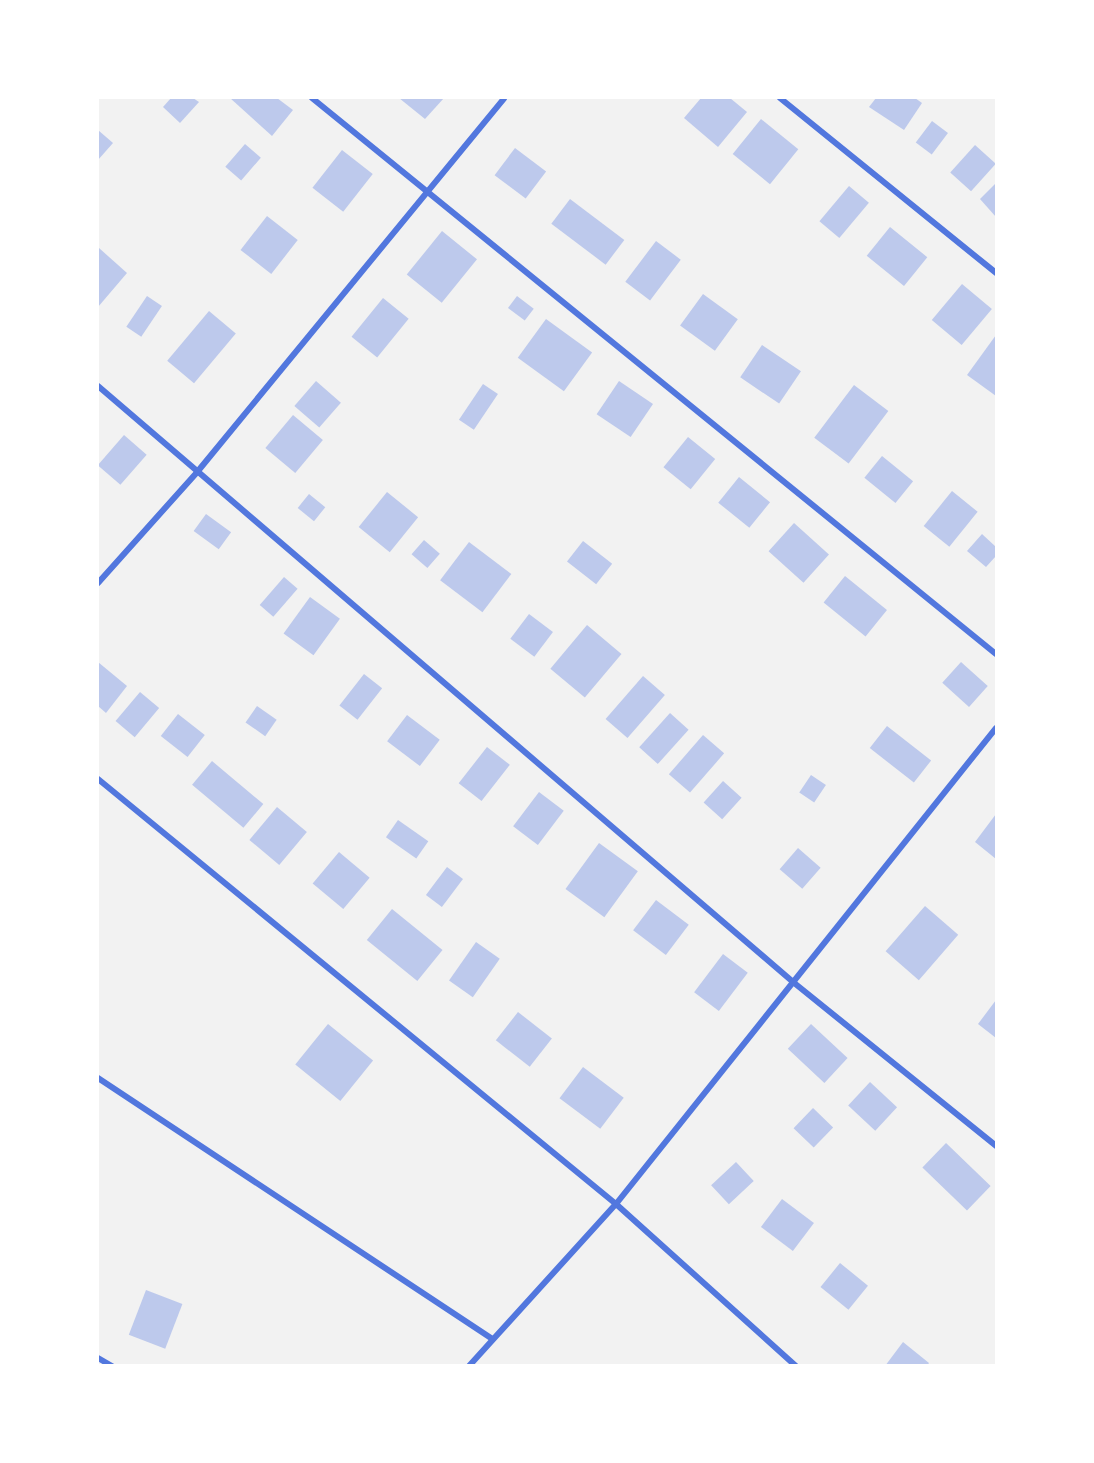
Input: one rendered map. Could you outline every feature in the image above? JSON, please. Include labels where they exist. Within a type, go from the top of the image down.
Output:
[{"type":"street","points":[[312,98],[428,195],[996,654]]},
{"type":"street","points":[[98,583],[198,471],[428,195],[504,98]]},
{"type":"street","points":[[780,98],[996,273]]},
{"type":"street","points":[[98,386],[793,982],[996,1146]]},
{"type":"street","points":[[469,1365],[616,1204],[996,728]]},
{"type":"street","points":[[98,779],[616,1204],[796,1365]]},
{"type":"street","points":[[98,1078],[493,1339]]},
{"type":"street","points":[[98,1358],[112,1365]]},
{"type":"building","points":[[171,98],[193,98],[199,102],[180,123],[163,107]]},
{"type":"building","points":[[230,98],[277,98],[293,110],[272,136]]},
{"type":"building","points":[[399,98],[444,98],[425,119]]},
{"type":"building","points":[[701,98],[730,98],[747,112],[718,147],[684,118]]},
{"type":"building","points":[[876,98],[915,98],[922,103],[904,130],[869,107]]},
{"type":"building","points":[[761,119],[798,149],[770,184],[733,154]]},
{"type":"building","points":[[932,121],[948,133],[932,155],[916,143]]},
{"type":"building","points":[[98,130],[113,143],[98,160]]},
{"type":"building","points":[[245,144],[261,158],[241,180],[225,167]]},
{"type":"building","points":[[975,145],[996,164],[971,191],[950,172]]},
{"type":"building","points":[[515,148],[546,171],[526,199],[495,175]]},
{"type":"building","points":[[342,150],[373,174],[343,212],[312,188]]},
{"type":"building","points":[[996,183],[996,217],[980,199]]},
{"type":"building","points":[[849,186],[869,203],[839,238],[819,221]]},
{"type":"building","points":[[570,199],[624,240],[606,265],[551,224]]},
{"type":"building","points":[[267,216],[298,240],[271,274],[241,250]]},
{"type":"building","points":[[890,227],[927,257],[904,286],[867,256]]},
{"type":"building","points":[[442,231],[477,259],[442,303],[407,275]]},
{"type":"building","points":[[656,241],[681,260],[650,300],[625,282]]},
{"type":"building","points":[[99,248],[127,273],[98,307],[98,250]]},
{"type":"building","points":[[962,284],[992,309],[962,345],[932,320]]},
{"type":"building","points":[[703,294],[738,319],[715,351],[680,326]]},
{"type":"building","points":[[147,296],[162,306],[141,337],[126,327]]},
{"type":"building","points":[[517,296],[534,309],[525,321],[508,308]]},
{"type":"building","points":[[383,298],[409,319],[377,358],[352,337]]},
{"type":"building","points":[[209,311],[236,333],[194,383],[167,361]]},
{"type":"building","points":[[546,319],[592,353],[564,391],[518,358]]},
{"type":"building","points":[[996,335],[996,396],[967,375]]},
{"type":"building","points":[[762,345],[801,371],[779,404],[740,377]]},
{"type":"building","points":[[316,381],[341,403],[319,428],[294,406]]},
{"type":"building","points":[[619,381],[653,404],[631,437],[597,414]]},
{"type":"building","points":[[483,384],[498,394],[474,430],[459,420]]},
{"type":"building","points":[[854,385],[888,411],[849,464],[814,438]]},
{"type":"building","points":[[293,415],[323,440],[295,473],[265,448]]},
{"type":"building","points":[[124,435],[147,455],[120,485],[98,465]]},
{"type":"building","points":[[688,437],[715,459],[691,489],[663,467]]},
{"type":"building","points":[[882,456],[913,481],[895,503],[864,478]]},
{"type":"building","points":[[739,477],[770,502],[749,528],[718,503]]},
{"type":"building","points":[[952,491],[978,512],[949,547],[924,526]]},
{"type":"building","points":[[387,492],[418,517],[390,552],[359,527]]},
{"type":"building","points":[[309,494],[325,507],[314,521],[298,508]]},
{"type":"building","points":[[206,514],[231,532],[219,549],[194,531]]},
{"type":"building","points":[[794,523],[829,554],[804,583],[769,551]]},
{"type":"building","points":[[982,534],[996,547],[996,556],[986,567],[967,551]]},
{"type":"building","points":[[424,540],[440,554],[427,568],[412,554]]},
{"type":"building","points":[[583,541],[612,564],[596,584],[567,561]]},
{"type":"building","points":[[469,542],[511,574],[482,612],[440,580]]},
{"type":"building","points":[[845,576],[887,610],[866,636],[824,602]]},
{"type":"building","points":[[284,577],[298,589],[273,617],[260,605]]},
{"type":"building","points":[[310,597],[340,619],[313,655],[284,633]]},
{"type":"building","points":[[529,614],[553,632],[534,657],[510,639]]},
{"type":"building","points":[[587,625],[621,654],[585,698],[550,669]]},
{"type":"building","points":[[98,662],[127,686],[106,713],[98,706]]},
{"type":"building","points":[[961,662],[988,686],[969,707],[942,683]]},
{"type":"building","points":[[364,674],[382,688],[357,720],[339,706]]},
{"type":"building","points":[[643,676],[665,695],[627,738],[606,719]]},
{"type":"building","points":[[140,692],[159,708],[135,737],[116,721]]},
{"type":"building","points":[[257,706],[277,720],[265,736],[246,722]]},
{"type":"building","points":[[670,713],[689,730],[658,764],[639,747]]},
{"type":"building","points":[[178,714],[205,735],[188,757],[161,736]]},
{"type":"building","points":[[407,715],[440,740],[420,766],[387,741]]},
{"type":"building","points":[[887,726],[931,760],[914,783],[870,748]]},
{"type":"building","points":[[703,735],[724,753],[690,793],[669,774]]},
{"type":"building","points":[[487,747],[510,765],[482,801],[459,783]]},
{"type":"building","points":[[212,761],[263,804],[243,828],[192,785]]},
{"type":"building","points":[[811,775],[826,785],[814,802],[799,792]]},
{"type":"building","points":[[723,781],[742,798],[722,819],[704,803]]},
{"type":"building","points":[[539,792],[564,811],[538,845],[513,826]]},
{"type":"building","points":[[277,807],[307,832],[279,865],[249,840]]},
{"type":"building","points":[[996,814],[996,859],[975,842]]},
{"type":"building","points":[[398,820],[428,841],[416,858],[386,837]]},
{"type":"building","points":[[599,843],[638,871],[604,917],[565,889]]},
{"type":"building","points":[[798,848],[821,868],[802,889],[780,869]]},
{"type":"building","points":[[339,852],[370,878],[343,909],[313,883]]},
{"type":"building","points":[[447,867],[463,879],[442,907],[426,895]]},
{"type":"building","points":[[656,900],[689,925],[666,955],[633,930]]},
{"type":"building","points":[[925,906],[958,935],[919,980],[886,951]]},
{"type":"building","points":[[392,909],[443,950],[417,981],[367,940]]},
{"type":"building","points":[[476,942],[500,959],[473,997],[449,981]]},
{"type":"building","points":[[723,954],[748,973],[719,1011],[694,992]]},
{"type":"building","points":[[996,1000],[996,1038],[978,1024]]},
{"type":"building","points":[[518,1012],[552,1038],[530,1067],[496,1040]]},
{"type":"building","points":[[328,1024],[373,1061],[340,1101],[295,1064]]},
{"type":"building","points":[[811,1024],[848,1058],[824,1083],[788,1049]]},
{"type":"building","points":[[583,1067],[624,1098],[600,1129],[560,1098]]},
{"type":"building","points":[[870,1082],[897,1107],[875,1131],[848,1105]]},
{"type":"building","points":[[813,1108],[833,1127],[814,1148],[794,1128]]},
{"type":"building","points":[[946,1143],[991,1186],[967,1211],[922,1167]]},
{"type":"building","points":[[736,1162],[754,1181],[729,1204],[711,1185]]},
{"type":"building","points":[[782,1199],[814,1223],[793,1251],[761,1227]]},
{"type":"building","points":[[840,1263],[868,1286],[848,1310],[820,1287]]},
{"type":"building","points":[[146,1290],[182,1304],[165,1349],[129,1335]]},
{"type":"building","points":[[903,1342],[929,1363],[927,1366],[885,1366]]}]
